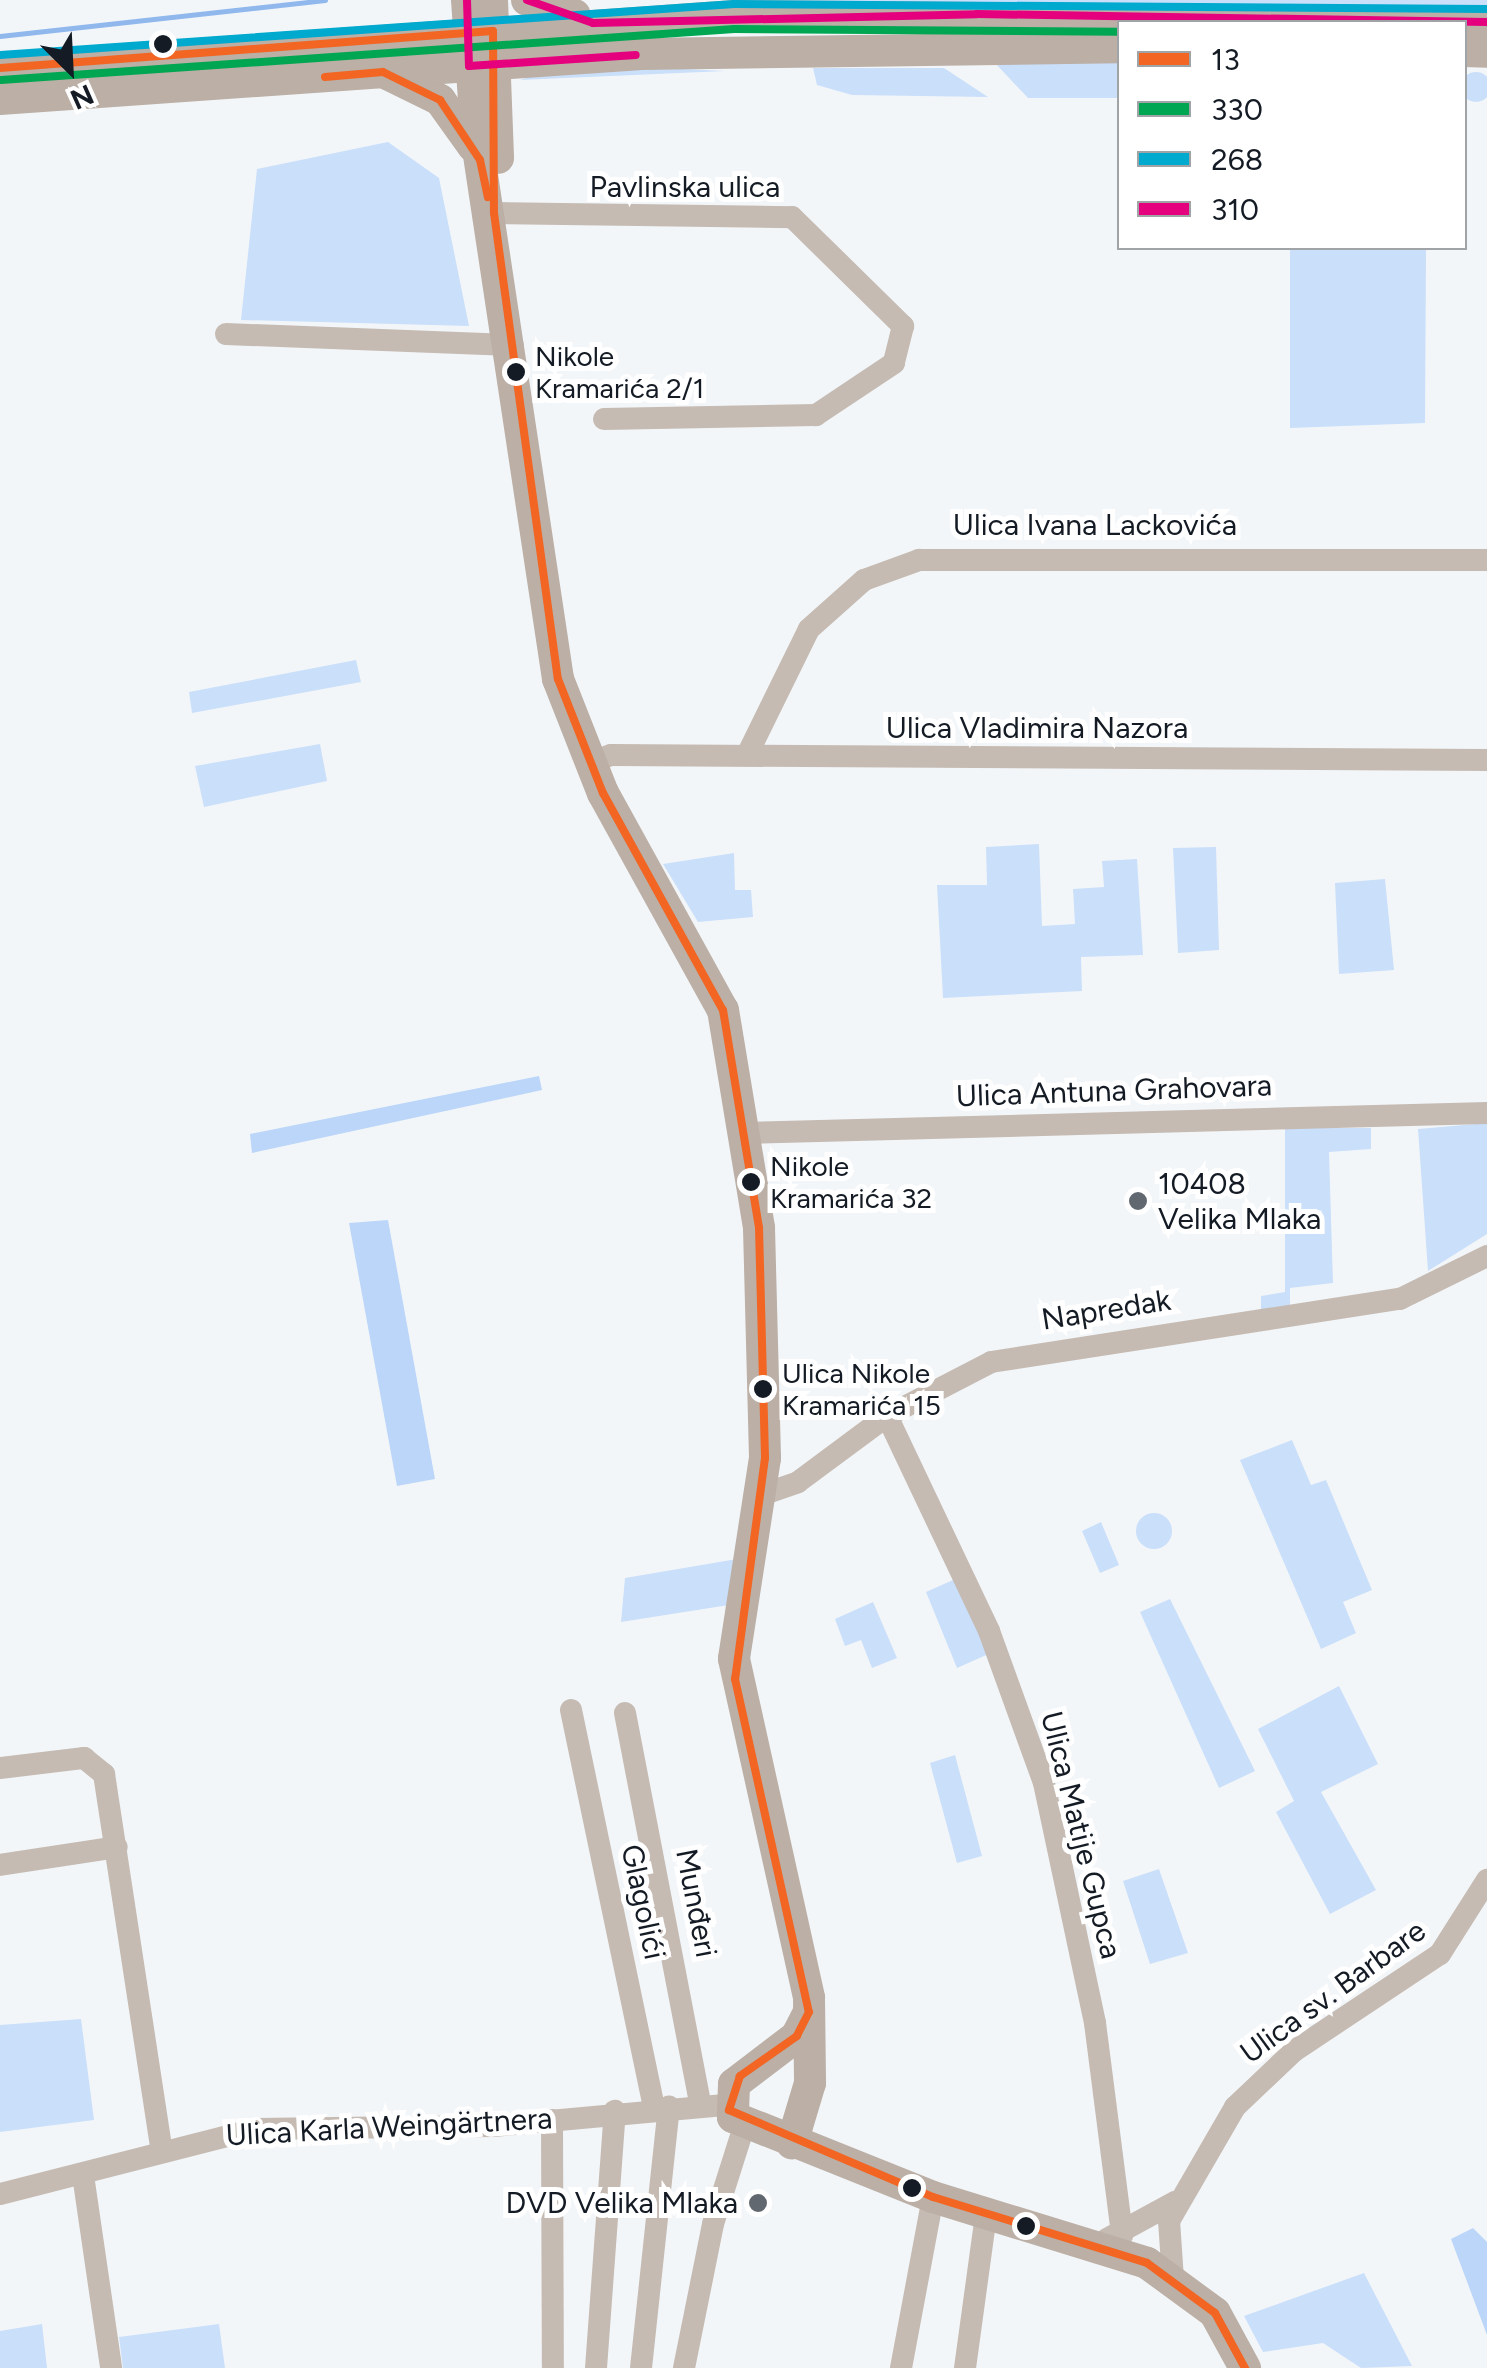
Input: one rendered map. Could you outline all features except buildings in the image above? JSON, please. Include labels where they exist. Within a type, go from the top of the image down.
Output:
[{"type":"main road","points":[[526,0],[593,23]]},
{"type":"main road","points":[[0,68],[480,16],[593,23],[977,14],[1360,20]]},
{"type":"main road","points":[[480,16],[494,213],[542,597],[589,763],[714,990],[744,1132],[765,1300],[762,1495],[739,1600],[735,1679],[809,2012],[810,2084],[792,2143]]},
{"type":"main road","points":[[0,99],[482,65],[1117,47]]},
{"type":"main road","points":[[482,65],[480,160],[494,213]]},
{"type":"main road","points":[[383,72],[440,100],[480,160]]},
{"type":"main road","points":[[809,2012],[797,2036],[740,2076],[724,2112],[792,2143],[986,2214],[1107,2238],[1174,2279],[1215,2313],[1245,2368]]},
{"type":"street","name":"Pavlinska ulica","points":[[494,213],[792,217],[903,326],[894,363],[816,415],[604,419]]},
{"type":"street","points":[[226,334],[513,346]]},
{"type":"street","name":"Ulica Ivana Lackovića","points":[[747,755],[808,629],[864,580],[919,560],[1487,560]]},
{"type":"street","name":"Ulica Vladimira Nazora","points":[[589,763],[747,755],[1487,760]]},
{"type":"street","name":"Ulica Antuna Grahovara","points":[[744,1132],[1487,1113]]},
{"type":"street","name":"Napredak","points":[[762,1495],[798,1482],[887,1416],[1019,1354],[1400,1299],[1487,1256]]},
{"type":"street","name":"Ulica Matije Gupca","points":[[887,1416],[988,1631],[1044,1784],[1088,1986],[1107,2238]]},
{"type":"street","name":"Glagolići","points":[[572,1710],[662,2106],[640,2368]]},
{"type":"street","name":"Munđeri","points":[[626,1713],[724,2112]]},
{"type":"street","points":[[0,1768],[94,1760],[116,1847],[162,2152]]},
{"type":"street","points":[[0,1864],[116,1847]]},
{"type":"street","name":"Ulica sv. Barbare","points":[[1174,2279],[1167,2236],[1178,2200],[1262,2078],[1440,1954],[1487,1880]]},
{"type":"street","name":"Ulica Karla Weingärtnera","points":[[0,2194],[255,2130],[552,2120],[662,2106],[724,2112]]},
{"type":"street","points":[[596,2368],[614,2110]]},
{"type":"street","points":[[684,2368],[713,2224],[724,2112]]},
{"type":"street","points":[[552,2120],[552,2368]]},
{"type":"street","points":[[83,2175],[111,2368]]},
{"type":"street","points":[[900,2368],[933,2196]]},
{"type":"street","name":"Ulica sv. Barbare","points":[[1107,2238],[1178,2200]]},
{"type":"street","points":[[965,2368],[986,2214]]},
{"type":"shaded area","points":[[729,0],[1487,0],[1487,12],[819,4]]},
{"type":"shaded area","points":[[1117,59],[1117,98],[1028,98],[994,62]]},
{"type":"shaded area","points":[[642,67],[725,71],[520,80],[531,76]]},
{"type":"shaded area","points":[[813,68],[944,68],[988,97],[852,95],[817,85]]},
{"type":"shaded area","points":[[1476,72],[1487,76],[1487,98],[1476,102],[1467,99],[1467,75]]},
{"type":"shaded area","points":[[388,142],[439,178],[469,326],[241,320],[257,169]]},
{"type":"shaded area","points":[[1290,250],[1426,250],[1425,423],[1290,428]]},
{"type":"shaded area","points":[[356,660],[361,682],[192,713],[189,692]]},
{"type":"shaded area","points":[[320,744],[327,781],[204,807],[195,766]]},
{"type":"shaded area","points":[[1039,844],[1042,926],[1075,924],[1073,889],[1104,887],[1102,861],[1137,859],[1143,955],[1081,957],[1082,991],[943,998],[937,885],[987,885],[986,847]]},
{"type":"shaded area","points":[[1216,847],[1219,950],[1178,953],[1173,848]]},
{"type":"shaded area","points":[[734,853],[735,890],[751,890],[753,917],[698,922],[663,864]]},
{"type":"shaded area","points":[[1385,879],[1394,970],[1339,974],[1335,883]]},
{"type":"shaded area","points":[[539,1076],[542,1090],[252,1153],[250,1134]]},
{"type":"shaded area","points":[[1487,1123],[1487,1234],[1428,1271],[1418,1129]]},
{"type":"shaded area","points":[[1285,1128],[1371,1128],[1371,1149],[1329,1152],[1333,1283],[1290,1288],[1290,1307],[1261,1310],[1261,1296],[1285,1292]]},
{"type":"shaded area","points":[[388,1220],[435,1479],[397,1486],[349,1223]]},
{"type":"shaded area","points":[[1292,1440],[1311,1485],[1326,1480],[1372,1590],[1343,1602],[1356,1633],[1321,1649],[1240,1460]]},
{"type":"shaded area","points":[[1154,1513],[1167,1518],[1172,1531],[1167,1544],[1154,1549],[1141,1544],[1136,1531],[1141,1518]]},
{"type":"shaded area","points":[[1101,1522],[1119,1565],[1100,1573],[1082,1531]]},
{"type":"shaded area","points":[[737,1559],[729,1605],[621,1622],[625,1578]]},
{"type":"shaded area","points":[[962,1576],[993,1652],[957,1668],[926,1592]]},
{"type":"shaded area","points":[[1170,1599],[1255,1771],[1219,1788],[1140,1612]]},
{"type":"shaded area","points":[[873,1602],[897,1658],[872,1668],[861,1640],[845,1646],[835,1619]]},
{"type":"shaded area","points":[[1339,1686],[1378,1764],[1321,1792],[1376,1890],[1330,1914],[1276,1812],[1294,1801],[1258,1729]]},
{"type":"shaded area","points":[[955,1755],[982,1856],[957,1863],[930,1763]]},
{"type":"shaded area","points":[[1159,1869],[1188,1953],[1150,1964],[1123,1881]]},
{"type":"shaded area","points":[[81,2019],[94,2120],[0,2132],[0,2025]]},
{"type":"shaded area","points":[[1473,2228],[1487,2242],[1487,2335],[1451,2239]]},
{"type":"shaded area","points":[[1364,2273],[1412,2366],[1361,2368],[1323,2343],[1263,2352],[1244,2316]]},
{"type":"shaded area","points":[[42,2324],[47,2368],[0,2368],[0,2331]]},
{"type":"shaded area","points":[[219,2324],[225,2368],[123,2368],[119,2337]]},
{"type":"waterway","points":[[0,36],[325,0]]},
{"type":"transit line","name":"310","points":[[467,0],[469,66],[636,55]]},
{"type":"transit line","name":"310","points":[[527,0],[593,23],[977,14],[1360,20]]},
{"type":"transit line","name":"268","points":[[0,55],[734,4],[1487,9]]},
{"type":"transit line","name":"310","points":[[1467,22],[1487,22]]},
{"type":"transit line","name":"330","points":[[1,80],[734,29],[1117,32]]},
{"type":"transit line","name":"13","points":[[0,68],[493,31],[494,213],[558,679],[603,793],[723,1010],[759,1228],[765,1458],[735,1679],[809,2012],[797,2036],[740,2076],[729,2110],[933,2197],[1147,2263],[1215,2313],[1245,2368]]},
{"type":"transit line","name":"13","points":[[325,77],[383,72],[440,100],[480,160],[488,197]]},
{"type":"place","name":"Nikole Kramarića 2/1","points":[[516,372]]},
{"type":"place","name":"Nikole Kramarića 32","points":[[751,1182]]},
{"type":"place","name":"10408 Velika Mlaka","points":[[1138,1201]]},
{"type":"place","name":"Ulica Nikole Kramarića 15","points":[[763,1389]]},
{"type":"place","name":"DVD Velika Mlaka","points":[[758,2203]]}]
